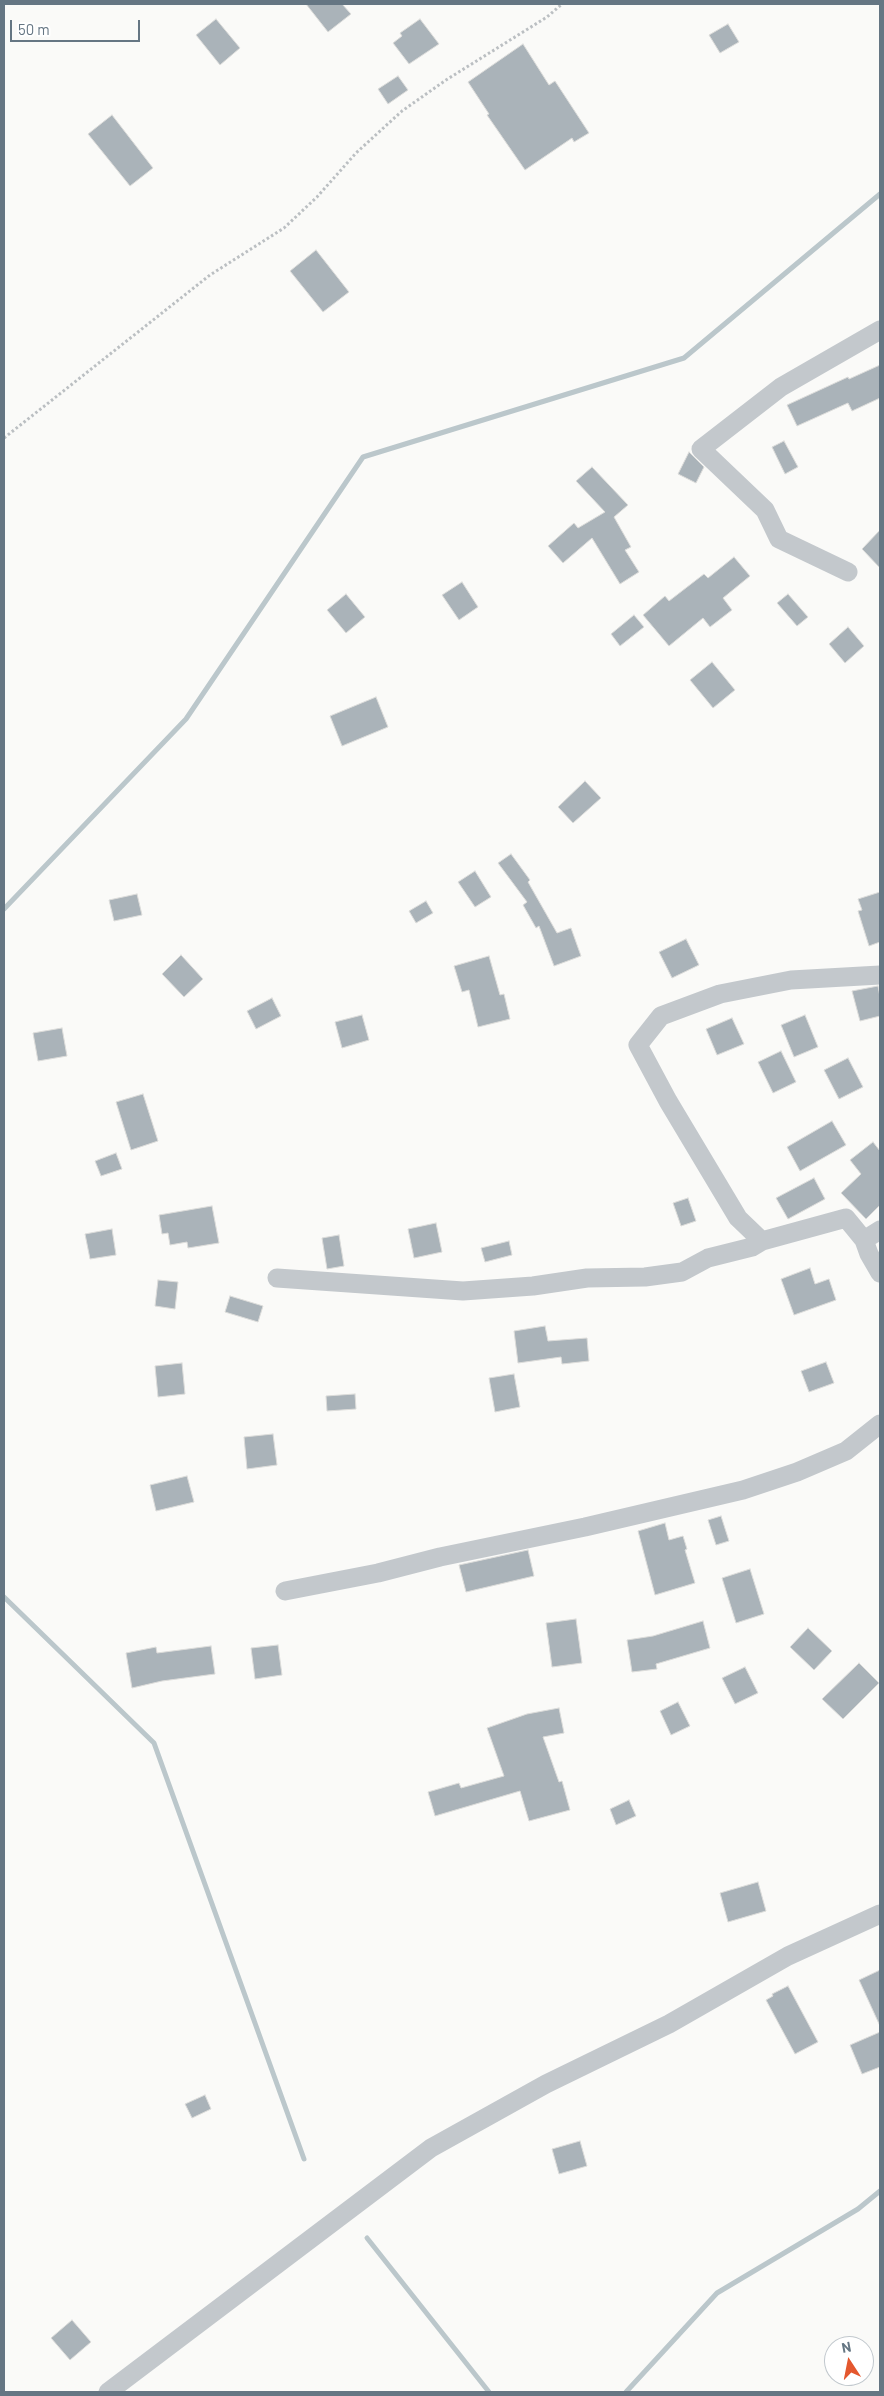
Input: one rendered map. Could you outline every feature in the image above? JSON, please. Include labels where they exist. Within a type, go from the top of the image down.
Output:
[{"type":"street","points":[[848,572],[779,539],[765,510],[701,449],[781,386],[880,330]]},
{"type":"street","points":[[762,1241],[738,1218],[668,1101],[638,1045],[661,1016],[720,994],[791,980],[880,975]]},
{"type":"street","points":[[277,1278],[463,1291],[532,1286],[587,1278],[645,1277],[682,1272],[708,1258],[752,1247],[762,1241],[846,1218],[864,1240],[868,1254],[880,1273]]},
{"type":"street","points":[[864,1240],[880,1230]]},
{"type":"street","points":[[285,1591],[378,1573],[440,1557],[585,1527],[743,1490],[797,1472],[846,1450],[880,1424]]},
{"type":"street","points":[[108,2392],[431,2148],[546,2084],[669,2024],[788,1956],[880,1914]]},
{"type":"path","points":[[4,438],[210,275],[284,228],[317,197],[356,153],[402,111],[446,80],[547,17],[562,4]]},
{"type":"building","points":[[306,4],[342,4],[351,14],[328,32]]},
{"type":"building","points":[[216,19],[240,48],[220,65],[196,35]]},
{"type":"building","points":[[420,19],[439,44],[409,64],[393,43],[402,36],[400,33]]},
{"type":"building","points":[[728,24],[739,42],[720,53],[709,35]]},
{"type":"building","points":[[523,44],[549,85],[555,81],[589,133],[574,142],[572,138],[525,170],[487,115],[489,114],[468,82]]},
{"type":"building","points":[[398,76],[408,90],[388,104],[378,89]]},
{"type":"building","points":[[112,115],[153,168],[130,186],[88,134]]},
{"type":"building","points":[[316,250],[349,292],[323,312],[290,271]]},
{"type":"building","points":[[880,365],[880,398],[852,411],[848,403],[797,426],[787,405],[848,377],[849,379]]},
{"type":"building","points":[[784,441],[798,467],[785,474],[772,447]]},
{"type":"building","points":[[689,452],[704,467],[696,483],[678,474]]},
{"type":"building","points":[[592,467],[628,505],[614,517],[631,547],[625,550],[639,572],[620,584],[592,538],[563,563],[548,546],[574,523],[578,528],[605,512],[576,481]]},
{"type":"building","points":[[880,530],[880,568],[862,549]]},
{"type":"building","points":[[734,557],[750,576],[723,598],[732,610],[710,627],[703,618],[669,646],[643,615],[665,596],[669,601],[704,574],[708,578]]},
{"type":"building","points":[[462,582],[478,607],[459,620],[442,595]]},
{"type":"building","points":[[346,594],[365,617],[346,633],[327,610]]},
{"type":"building","points":[[788,594],[808,617],[797,626],[777,603]]},
{"type":"building","points":[[634,615],[644,627],[620,646],[611,634]]},
{"type":"building","points":[[848,627],[864,646],[845,663],[829,644]]},
{"type":"building","points":[[712,662],[735,690],[713,708],[690,680]]},
{"type":"building","points":[[376,697],[388,727],[342,746],[330,716]]},
{"type":"building","points":[[585,781],[601,798],[573,823],[558,807]]},
{"type":"building","points":[[511,854],[530,880],[528,882],[557,933],[571,928],[581,956],[554,966],[539,926],[536,928],[523,905],[527,902],[498,863]]},
{"type":"building","points":[[475,871],[491,897],[475,907],[458,882]]},
{"type":"building","points":[[880,892],[880,942],[869,946],[858,911],[862,910],[858,899]]},
{"type":"building","points":[[137,894],[142,915],[114,921],[109,900]]},
{"type":"building","points":[[426,901],[433,913],[416,923],[409,911]]},
{"type":"building","points":[[686,939],[699,965],[672,978],[659,952]]},
{"type":"building","points":[[181,955],[203,979],[184,997],[162,974]]},
{"type":"building","points":[[489,956],[500,995],[504,994],[510,1019],[478,1027],[469,990],[462,992],[454,966]]},
{"type":"building","points":[[878,986],[880,1016],[860,1021],[852,991]]},
{"type":"building","points":[[272,998],[281,1016],[256,1029],[247,1011]]},
{"type":"building","points":[[362,1015],[369,1040],[342,1048],[335,1022]]},
{"type":"building","points":[[805,1015],[818,1047],[794,1057],[781,1025]]},
{"type":"building","points":[[732,1018],[744,1044],[717,1055],[706,1029]]},
{"type":"building","points":[[62,1028],[67,1056],[38,1061],[33,1033]]},
{"type":"building","points":[[781,1051],[796,1082],[773,1093],[758,1062]]},
{"type":"building","points":[[848,1058],[863,1087],[839,1099],[824,1070]]},
{"type":"building","points":[[143,1094],[158,1141],[131,1150],[116,1102]]},
{"type":"building","points":[[832,1121],[846,1145],[800,1171],[787,1147]]},
{"type":"building","points":[[873,1142],[880,1151],[880,1205],[866,1219],[841,1193],[861,1174],[850,1160]]},
{"type":"building","points":[[116,1153],[122,1169],[101,1176],[95,1161]]},
{"type":"building","points":[[814,1178],[825,1199],[788,1219],[776,1198]]},
{"type":"building","points":[[688,1198],[696,1221],[681,1226],[673,1203]]},
{"type":"building","points":[[212,1206],[219,1243],[188,1248],[187,1242],[170,1245],[168,1233],[162,1234],[159,1215]]},
{"type":"building","points":[[436,1223],[442,1252],[414,1258],[408,1229]]},
{"type":"building","points":[[112,1229],[116,1255],[90,1259],[85,1234]]},
{"type":"building","points":[[339,1235],[344,1266],[327,1269],[322,1238]]},
{"type":"building","points":[[509,1241],[512,1255],[485,1262],[481,1248]]},
{"type":"building","points":[[810,1268],[815,1284],[829,1279],[836,1300],[794,1315],[781,1279]]},
{"type":"building","points":[[158,1280],[178,1282],[175,1309],[155,1306]]},
{"type":"building","points":[[230,1296],[263,1306],[258,1322],[225,1312]]},
{"type":"building","points":[[545,1326],[548,1341],[587,1338],[589,1361],[562,1364],[561,1357],[518,1363],[514,1331]]},
{"type":"building","points":[[826,1362],[834,1383],[809,1392],[801,1371]]},
{"type":"building","points":[[182,1363],[185,1394],[158,1397],[155,1366]]},
{"type":"building","points":[[514,1374],[520,1407],[495,1412],[489,1378]]},
{"type":"building","points":[[355,1394],[356,1409],[327,1411],[326,1396]]},
{"type":"building","points":[[273,1434],[277,1465],[247,1469],[244,1437]]},
{"type":"building","points":[[187,1476],[194,1502],[156,1511],[150,1485]]},
{"type":"building","points":[[721,1516],[729,1541],[716,1545],[708,1520]]},
{"type":"building","points":[[665,1523],[669,1540],[683,1536],[687,1549],[685,1550],[695,1583],[655,1595],[638,1531]]},
{"type":"building","points":[[528,1550],[534,1576],[466,1592],[459,1565]]},
{"type":"building","points":[[750,1569],[764,1614],[736,1623],[722,1578]]},
{"type":"building","points":[[576,1619],[582,1663],[552,1667],[546,1623]]},
{"type":"building","points":[[703,1621],[710,1648],[656,1664],[657,1669],[632,1672],[627,1640],[653,1636]]},
{"type":"building","points":[[808,1628],[832,1651],[814,1670],[790,1647]]},
{"type":"building","points":[[278,1645],[282,1675],[255,1679],[251,1648]]},
{"type":"building","points":[[211,1646],[215,1674],[162,1681],[132,1688],[126,1653],[156,1647],[157,1653]]},
{"type":"building","points":[[859,1663],[879,1683],[843,1719],[822,1699]]},
{"type":"building","points":[[745,1667],[758,1693],[735,1704],[722,1678]]},
{"type":"building","points":[[678,1702],[690,1726],[671,1735],[660,1711]]},
{"type":"building","points":[[559,1708],[564,1733],[543,1737],[559,1782],[562,1781],[570,1810],[529,1821],[520,1791],[435,1816],[428,1792],[459,1783],[461,1788],[504,1776],[487,1728],[527,1714]]},
{"type":"building","points":[[629,1800],[636,1816],[616,1825],[610,1809]]},
{"type":"building","points":[[758,1882],[766,1911],[728,1922],[720,1893]]},
{"type":"building","points":[[880,1970],[880,2026],[859,1980]]},
{"type":"building","points":[[788,1986],[818,2042],[795,2054],[766,2000],[773,1996],[772,1994]]},
{"type":"building","points":[[880,2032],[880,2067],[862,2074],[850,2045]]},
{"type":"building","points":[[205,2095],[211,2109],[192,2118],[185,2104]]},
{"type":"building","points":[[580,2141],[587,2166],[559,2174],[552,2149]]},
{"type":"building","points":[[72,2320],[91,2342],[70,2360],[51,2338]]},
{"type":"waterway","points":[[4,909],[186,719],[363,457],[684,358],[880,194]]},
{"type":"waterway","points":[[4,1597],[154,1743],[304,2159]]},
{"type":"waterway","points":[[626,2392],[717,2293],[858,2209],[880,2191]]},
{"type":"waterway","points":[[367,2238],[489,2392]]}]
